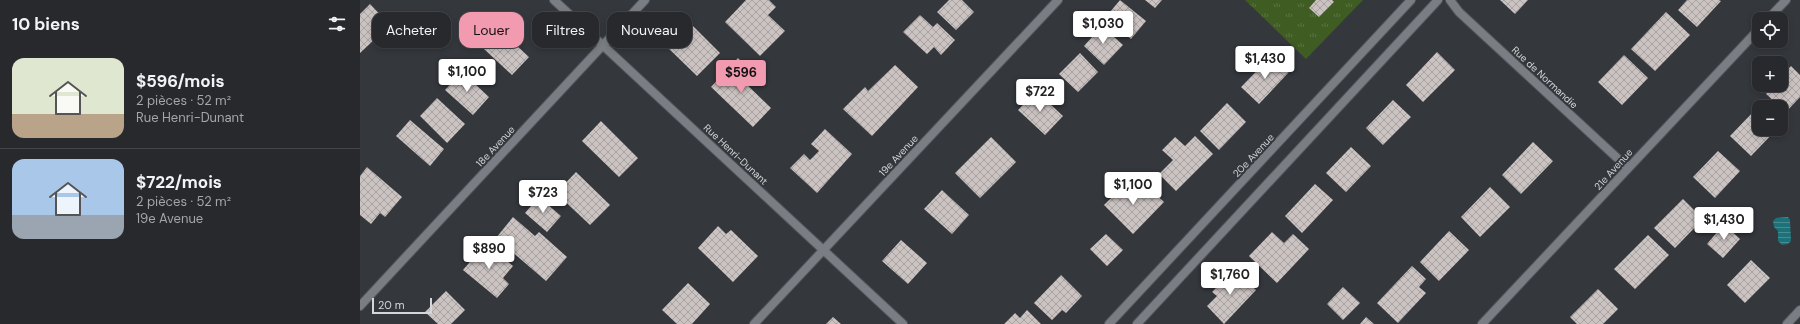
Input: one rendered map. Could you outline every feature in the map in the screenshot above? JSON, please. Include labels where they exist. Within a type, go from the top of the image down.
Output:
[{"type":"street","name":"Rue Henri-Dunant","points":[[554,0],[824,249],[903,324]]},
{"type":"street","name":"18e Avenue","points":[[360,306],[645,0]]},
{"type":"street","name":"19e Avenue","points":[[754,324],[1058,0]]},
{"type":"street","name":"20e Avenue","points":[[1109,324],[1410,0]]},
{"type":"street","points":[[1137,324],[1438,0]]},
{"type":"street","name":"Rue de Normandie","points":[[1450,0],[1459,12],[1628,168]]},
{"type":"street","points":[[1775,12],[1786,0]]},
{"type":"street","name":"21e Avenue","points":[[1482,324],[1752,36]]},
{"type":"street","points":[[1787,324],[1800,310]]},
{"type":"green space","points":[[1245,0],[1363,0],[1306,59]]},
{"type":"water","points":[[1788,217],[1790,220],[1791,241],[1788,244],[1782,245],[1778,241],[1778,231],[1774,227],[1773,221],[1776,218]]},
{"type":"building","points":[[746,0],[769,0],[776,7],[768,15],[785,31],[760,56],[725,22]]},
{"type":"building","points":[[949,0],[962,0],[974,12],[956,30],[937,12]]},
{"type":"building","points":[[1120,0],[1146,21],[1131,39],[1105,18]]},
{"type":"building","points":[[1145,0],[1162,0],[1155,8]]},
{"type":"building","points":[[1316,0],[1332,0],[1334,2],[1319,17],[1309,8]]},
{"type":"building","points":[[1500,0],[1528,0],[1515,14]]},
{"type":"building","points":[[1687,0],[1721,1],[1697,27],[1678,10]]},
{"type":"building","points":[[370,4],[378,12],[372,12],[372,42],[360,53],[360,14]]},
{"type":"building","points":[[1666,12],[1690,35],[1655,71],[1631,49]]},
{"type":"building","points":[[920,15],[933,27],[937,23],[955,40],[941,55],[934,47],[927,54],[903,32]]},
{"type":"building","points":[[692,25],[720,53],[697,76],[668,48],[692,48]]},
{"type":"building","points":[[1102,26],[1123,45],[1104,65],[1084,46]]},
{"type":"building","points":[[519,48],[529,57],[512,75],[484,49]]},
{"type":"building","points":[[1437,52],[1455,70],[1423,102],[1406,85]]},
{"type":"building","points":[[1080,53],[1098,72],[1078,92],[1059,74]]},
{"type":"building","points":[[1272,55],[1289,72],[1259,104],[1241,87]]},
{"type":"building","points":[[1624,55],[1648,78],[1622,105],[1598,82]]},
{"type":"building","points":[[738,58],[751,71],[743,81],[771,108],[753,127],[711,87]]},
{"type":"building","points":[[895,65],[918,87],[872,136],[843,109],[865,87],[868,91]]},
{"type":"building","points":[[1791,66],[1800,75],[1800,97],[1788,110],[1788,100],[1773,100],[1766,94],[1768,92],[1788,92],[1788,69]]},
{"type":"building","points":[[462,72],[489,97],[473,115],[445,90]]},
{"type":"building","points":[[1036,91],[1063,116],[1045,135],[1018,110]]},
{"type":"building","points":[[437,98],[465,124],[447,143],[420,116]]},
{"type":"building","points":[[1393,100],[1411,117],[1383,145],[1366,128]]},
{"type":"building","points":[[1227,103],[1246,122],[1219,150],[1200,131]]},
{"type":"building","points":[[1752,113],[1752,136],[1770,136],[1751,156],[1730,136]]},
{"type":"building","points":[[410,120],[444,149],[430,166],[396,136]]},
{"type":"building","points":[[601,121],[638,158],[619,177],[582,141]]},
{"type":"building","points":[[825,129],[852,154],[817,193],[790,168],[804,154],[810,160],[819,151],[811,144]]},
{"type":"building","points":[[1195,136],[1213,154],[1176,191],[1159,174],[1173,160],[1162,150],[1175,137],[1185,146]]},
{"type":"building","points":[[991,137],[1016,162],[980,198],[955,173]]},
{"type":"building","points":[[1533,142],[1553,161],[1521,194],[1502,175]]},
{"type":"building","points":[[1351,147],[1371,166],[1346,192],[1326,173]]},
{"type":"building","points":[[1718,151],[1740,171],[1715,198],[1693,177]]},
{"type":"building","points":[[367,167],[402,197],[385,217],[380,213],[371,224],[360,215],[360,176]]},
{"type":"building","points":[[576,172],[610,205],[590,225],[556,193]]},
{"type":"building","points":[[1127,182],[1140,195],[1148,187],[1164,202],[1133,234],[1104,205]]},
{"type":"building","points":[[1315,184],[1333,200],[1302,233],[1285,216]]},
{"type":"building","points":[[1490,187],[1510,207],[1480,237],[1461,217]]},
{"type":"building","points":[[942,190],[969,215],[952,234],[924,209]]},
{"type":"building","points":[[539,197],[561,216],[547,232],[525,213]]},
{"type":"building","points":[[1683,199],[1703,219],[1675,248],[1654,228]]},
{"type":"building","points":[[513,217],[535,236],[539,232],[567,257],[546,281],[496,238]]},
{"type":"building","points":[[1724,224],[1740,239],[1723,258],[1707,244]]},
{"type":"building","points":[[718,226],[726,234],[731,230],[758,256],[733,282],[698,248]]},
{"type":"building","points":[[1449,231],[1469,250],[1439,281],[1420,262]]},
{"type":"building","points":[[1272,232],[1284,243],[1293,234],[1309,249],[1277,283],[1249,256]]},
{"type":"building","points":[[1106,234],[1123,250],[1107,266],[1090,249]]},
{"type":"building","points":[[1648,235],[1669,255],[1635,289],[1614,269]]},
{"type":"building","points":[[901,240],[927,263],[908,284],[882,261]]},
{"type":"building","points":[[486,243],[513,266],[503,278],[509,284],[497,298],[463,270]]},
{"type":"building","points":[[1751,260],[1770,278],[1745,303],[1727,285]]},
{"type":"building","points":[[1412,266],[1426,279],[1419,287],[1426,293],[1398,323],[1377,303]]},
{"type":"building","points":[[1234,269],[1256,290],[1224,324],[1207,306],[1217,296],[1212,292]]},
{"type":"building","points":[[1061,275],[1082,296],[1066,313],[1062,310],[1052,320],[1034,303]]},
{"type":"building","points":[[688,283],[710,304],[692,324],[677,324],[662,310]]},
{"type":"building","points":[[1343,287],[1360,303],[1343,320],[1327,304]]},
{"type":"building","points":[[1598,289],[1618,309],[1603,324],[1577,324],[1570,317]]},
{"type":"building","points":[[446,291],[465,310],[451,324],[438,324],[425,312]]},
{"type":"building","points":[[1027,310],[1041,324],[1004,324],[1015,313],[1020,318]]},
{"type":"building","points":[[833,317],[841,324],[826,324]]},
{"type":"building","points":[[1366,317],[1374,324],[1360,324]]}]
